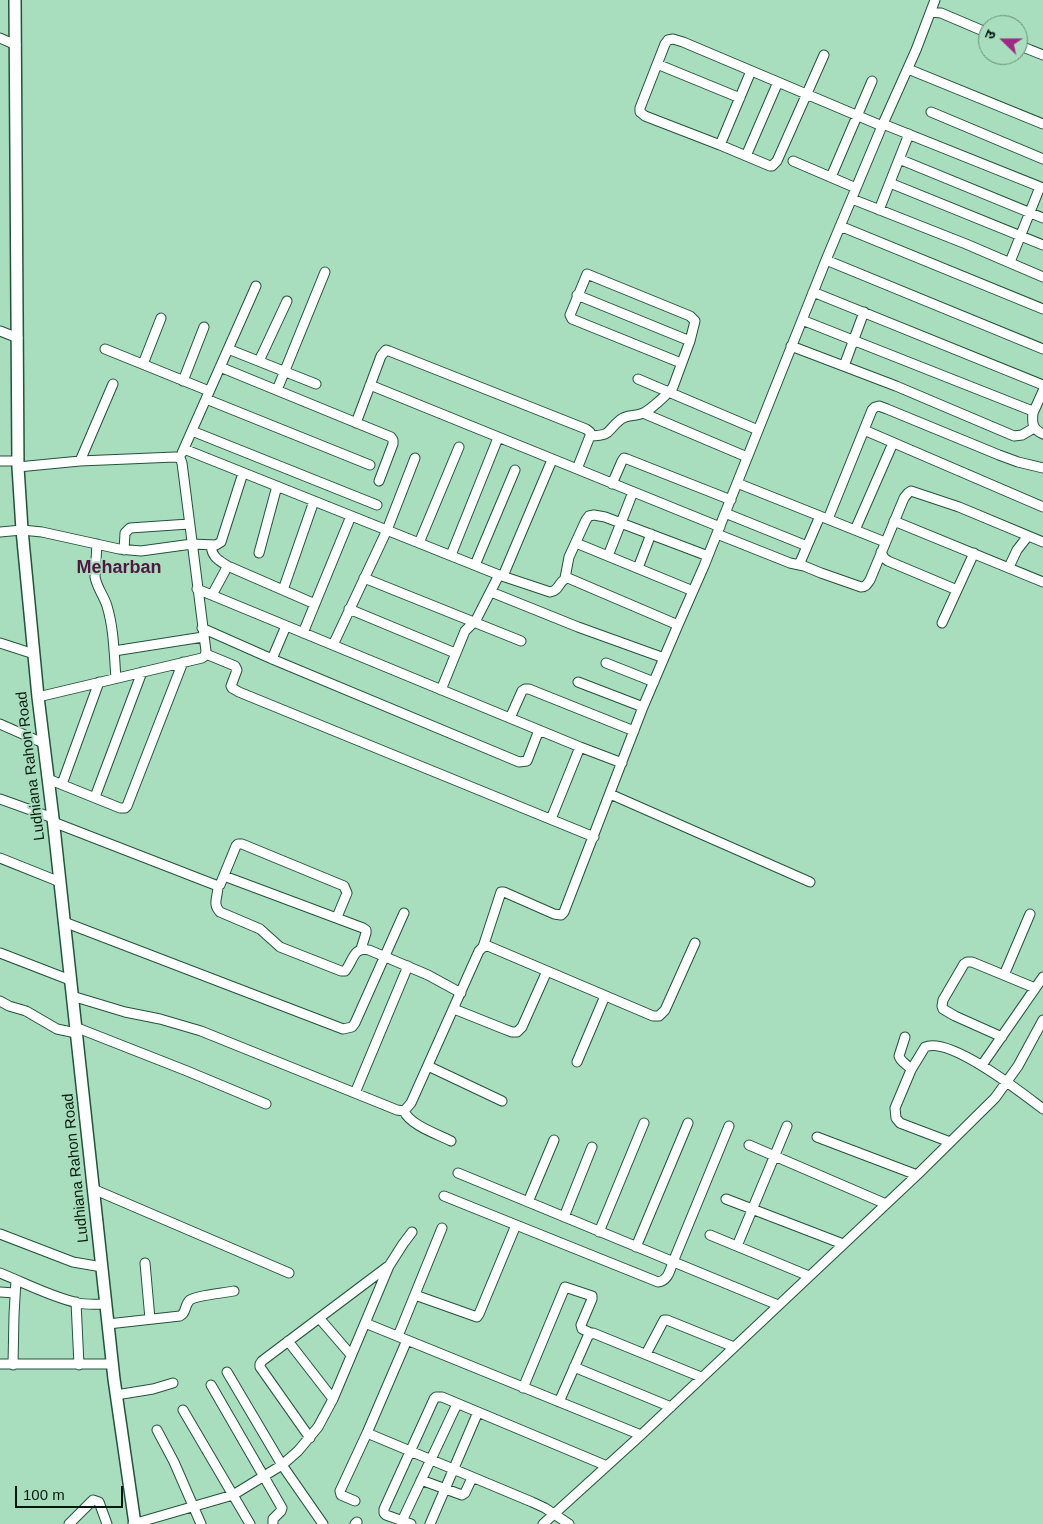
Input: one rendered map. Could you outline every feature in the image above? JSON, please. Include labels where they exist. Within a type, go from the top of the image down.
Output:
[{"type":"main road","name":"Ludhiana Rahon Road","points":[[15,0],[18,464],[22,530],[38,697],[112,1364],[134,1524]]},
{"type":"street","points":[[404,1111],[411,1103],[479,951],[483,947],[501,892],[554,914],[561,915],[564,912],[643,707],[726,513],[826,260],[908,69],[935,0]]},
{"type":"street","points":[[931,12],[940,13],[978,29]]},
{"type":"street","points":[[0,38],[16,45]]},
{"type":"street","points":[[824,55],[806,94],[775,164],[770,166],[720,144],[645,116],[640,112],[666,42],[673,39],[778,82],[806,94],[856,115],[1042,187],[1010,262]]},
{"type":"street","points":[[1028,49],[1043,55]]},
{"type":"street","points":[[657,64],[740,98]]},
{"type":"street","points":[[908,69],[1043,124]]},
{"type":"street","points":[[720,144],[751,71]]},
{"type":"street","points":[[830,177],[872,80]]},
{"type":"street","points":[[746,156],[778,82]]},
{"type":"street","points":[[931,112],[1043,159]]},
{"type":"street","points":[[879,210],[909,134]]},
{"type":"street","points":[[899,159],[1043,218]]},
{"type":"street","points":[[793,161],[856,188]]},
{"type":"street","points":[[890,182],[1043,245]]},
{"type":"street","points":[[852,199],[1043,277]]},
{"type":"street","points":[[840,226],[1043,309]]},
{"type":"street","points":[[826,260],[1043,348]]},
{"type":"street","points":[[277,390],[325,272]]},
{"type":"street","points":[[590,436],[602,436],[609,432],[620,419],[643,413],[670,392],[682,363],[690,341],[695,322],[690,316],[587,274],[570,315],[572,319],[682,363]]},
{"type":"street","points":[[206,654],[182,454],[256,286]]},
{"type":"street","points":[[813,292],[1043,385]]},
{"type":"street","points":[[577,295],[690,341]]},
{"type":"street","points":[[259,361],[287,301]]},
{"type":"street","points":[[844,366],[864,312]]},
{"type":"street","points":[[143,364],[161,318]]},
{"type":"street","points":[[802,320],[1021,407],[1037,411]]},
{"type":"street","points":[[183,381],[204,327]]},
{"type":"street","points":[[0,331],[18,338]]},
{"type":"street","points":[[791,346],[905,390],[1014,436],[1022,435],[1034,428]]},
{"type":"street","points":[[104,349],[183,381],[208,395],[370,465]]},
{"type":"street","points":[[228,349],[316,384]]},
{"type":"street","points":[[356,423],[383,353],[386,350],[586,429],[590,432],[590,436],[577,469]]},
{"type":"street","points":[[220,366],[394,440],[379,481]]},
{"type":"street","points":[[638,379],[758,430]]},
{"type":"street","points":[[80,462],[113,384]]},
{"type":"street","points":[[370,385],[633,492],[790,563],[857,586],[864,587],[870,580],[904,498],[911,491],[1043,542]]},
{"type":"street","points":[[1043,391],[1032,424],[1034,428],[1043,434]]},
{"type":"street","points":[[799,565],[807,546],[824,518],[875,407],[879,406],[1018,462],[1043,468]]},
{"type":"street","points":[[643,413],[747,457]]},
{"type":"street","points":[[864,430],[1043,507]]},
{"type":"street","points":[[192,431],[377,505]]},
{"type":"street","points":[[451,556],[498,438]]},
{"type":"street","points":[[855,530],[893,443]]},
{"type":"street","points":[[419,543],[459,447]]},
{"type":"street","points":[[0,461],[18,464],[80,462],[175,457],[182,454],[243,473],[451,556],[550,592],[556,590],[565,578],[568,563],[589,516],[594,515],[621,523],[708,556]]},
{"type":"street","points":[[333,645],[387,530],[415,458]]},
{"type":"street","points":[[612,484],[624,458],[731,500]]},
{"type":"street","points":[[441,690],[465,631],[480,613],[501,575],[552,460]]},
{"type":"street","points":[[475,565],[515,470]]},
{"type":"street","points":[[0,532],[22,530],[42,532],[124,550],[141,551],[192,544],[219,544],[243,473]]},
{"type":"street","points":[[737,483],[885,542]]},
{"type":"street","points":[[259,553],[276,486]]},
{"type":"street","points":[[608,556],[633,492]]},
{"type":"street","points":[[283,590],[314,501]]},
{"type":"street","points":[[726,513],[807,546]]},
{"type":"street","points":[[303,633],[351,516]]},
{"type":"street","points":[[894,521],[1043,582]]},
{"type":"street","points":[[124,550],[125,533],[130,528],[189,524]]},
{"type":"street","points":[[638,568],[651,534]]},
{"type":"street","points":[[1009,567],[1016,550],[1028,536]]},
{"type":"street","points":[[97,544],[95,577],[107,607],[116,678]]},
{"type":"street","points":[[576,544],[693,591]]},
{"type":"street","points":[[211,545],[212,554],[229,567],[315,604]]},
{"type":"street","points":[[881,552],[888,561],[957,590]]},
{"type":"street","points":[[942,623],[974,553]]},
{"type":"street","points":[[212,595],[229,567]]},
{"type":"street","points":[[364,578],[521,641]]},
{"type":"street","points":[[565,578],[678,625]]},
{"type":"street","points":[[197,589],[622,763]]},
{"type":"street","points":[[491,592],[578,627],[664,658]]},
{"type":"street","points":[[349,609],[455,653]]},
{"type":"street","points":[[272,659],[286,626]]},
{"type":"street","points":[[114,651],[203,633],[272,659],[519,762],[527,761],[539,730]]},
{"type":"street","points":[[0,643],[34,654]]},
{"type":"street","points":[[38,697],[202,658],[206,654]]},
{"type":"street","points":[[206,654],[235,666],[236,670],[231,686],[239,692],[594,837]]},
{"type":"street","points":[[48,779],[120,808],[125,808],[162,720],[183,662]]},
{"type":"street","points":[[606,663],[654,682]]},
{"type":"street","points":[[95,797],[142,672]]},
{"type":"street","points":[[62,784],[100,682]]},
{"type":"street","points":[[578,682],[643,707]]},
{"type":"street","points":[[510,718],[522,691],[530,689],[634,731]]},
{"type":"street","points":[[0,724],[43,743]]},
{"type":"street","points":[[551,819],[580,747]]},
{"type":"street","points":[[610,794],[810,882]]},
{"type":"street","points":[[0,799],[218,886]]},
{"type":"street","points":[[224,876],[337,917],[366,930],[361,949],[354,955],[344,971],[280,947],[260,929],[220,912],[216,908],[218,886],[236,846],[242,844],[344,886],[346,893],[337,917]]},
{"type":"street","points":[[0,858],[60,882]]},
{"type":"street","points":[[64,922],[343,1029],[352,1027],[355,1023],[404,913]]},
{"type":"street","points":[[1004,975],[1030,914]]},
{"type":"street","points":[[483,947],[488,946],[653,1016],[659,1016],[666,1010],[695,943]]},
{"type":"street","points":[[361,949],[408,966],[461,993]]},
{"type":"street","points":[[0,953],[70,980]]},
{"type":"street","points":[[1002,1037],[943,1009],[944,1000],[964,964],[968,962],[1035,988]]},
{"type":"street","points":[[355,1094],[408,966]]},
{"type":"street","points":[[454,1008],[504,1029],[517,1032],[522,1027],[547,971]]},
{"type":"street","points":[[982,1065],[1043,977]]},
{"type":"street","points":[[72,996],[125,1012],[160,1019],[201,1031],[355,1094],[404,1111]]},
{"type":"street","points":[[577,1062],[605,996]]},
{"type":"street","points":[[0,1001],[26,1011],[57,1029],[76,1030],[187,1071],[266,1104]]},
{"type":"street","points":[[543,1524],[671,1407],[917,1175],[995,1098],[1018,1066],[1043,1020]]},
{"type":"street","points":[[905,1037],[898,1056],[912,1070]]},
{"type":"street","points":[[950,1142],[900,1123],[894,1114],[912,1070],[924,1047],[928,1045],[950,1050],[982,1065],[1043,1108]]},
{"type":"street","points":[[428,1066],[502,1101]]},
{"type":"street","points":[[404,1111],[406,1116],[414,1122],[451,1141]]},
{"type":"street","points":[[599,1232],[644,1123]]},
{"type":"street","points":[[636,1247],[688,1123]]},
{"type":"street","points":[[444,1196],[662,1282],[666,1279],[729,1126]]},
{"type":"street","points":[[737,1246],[787,1126]]},
{"type":"street","points":[[817,1137],[917,1175]]},
{"type":"street","points":[[528,1202],[554,1140]]},
{"type":"street","points":[[749,1145],[886,1204]]},
{"type":"street","points":[[564,1217],[592,1147]]},
{"type":"street","points":[[458,1173],[778,1305]]},
{"type":"street","points":[[93,1190],[289,1273]]},
{"type":"street","points":[[726,1199],[843,1244]]},
{"type":"street","points":[[415,1295],[477,1317],[480,1314],[516,1225]]},
{"type":"street","points":[[398,1336],[442,1228]]},
{"type":"street","points":[[134,1524],[233,1495],[282,1465],[298,1451],[318,1427],[333,1399],[389,1266],[402,1244],[412,1232]]},
{"type":"street","points":[[0,1234],[65,1260],[102,1267]]},
{"type":"street","points":[[710,1235],[809,1276]]},
{"type":"street","points":[[144,1263],[150,1319]]},
{"type":"street","points":[[310,1438],[260,1367],[260,1364],[389,1266]]},
{"type":"street","points":[[0,1273],[76,1302],[106,1304]]},
{"type":"street","points":[[13,1365],[16,1280]]},
{"type":"street","points":[[523,1388],[565,1287],[592,1296],[580,1325],[582,1329],[596,1333],[701,1377]]},
{"type":"street","points":[[108,1324],[180,1316],[185,1312],[191,1300],[234,1291]]},
{"type":"street","points":[[0,1292],[15,1293]]},
{"type":"street","points":[[76,1302],[79,1365]]},
{"type":"street","points":[[320,1319],[351,1356]]},
{"type":"street","points":[[646,1354],[664,1320],[734,1347]]},
{"type":"street","points":[[365,1323],[641,1435]]},
{"type":"street","points":[[560,1402],[588,1336],[591,1333]]},
{"type":"street","points":[[355,1501],[341,1495],[340,1492],[407,1340]]},
{"type":"street","points":[[288,1341],[333,1399]]},
{"type":"street","points":[[0,1364],[112,1364]]},
{"type":"street","points":[[574,1368],[671,1407]]},
{"type":"street","points":[[227,1372],[282,1465],[323,1524]]},
{"type":"street","points":[[116,1395],[153,1389],[173,1383]]},
{"type":"street","points":[[211,1385],[282,1508],[273,1519],[273,1524]]},
{"type":"street","points":[[457,1404],[421,1480],[407,1522],[386,1515],[384,1509],[434,1399],[439,1397],[478,1412],[608,1466]]},
{"type":"street","points":[[183,1410],[250,1524]]},
{"type":"street","points":[[430,1524],[478,1412]]},
{"type":"street","points":[[157,1430],[174,1462],[201,1524]]},
{"type":"street","points":[[367,1434],[532,1502],[569,1524]]},
{"type":"street","points":[[421,1480],[462,1495],[465,1493],[472,1478]]},
{"type":"street","points":[[70,1524],[93,1500],[99,1502],[107,1524]]},
{"type":"district","name":"Meharban","points":[[119,568]]}]
